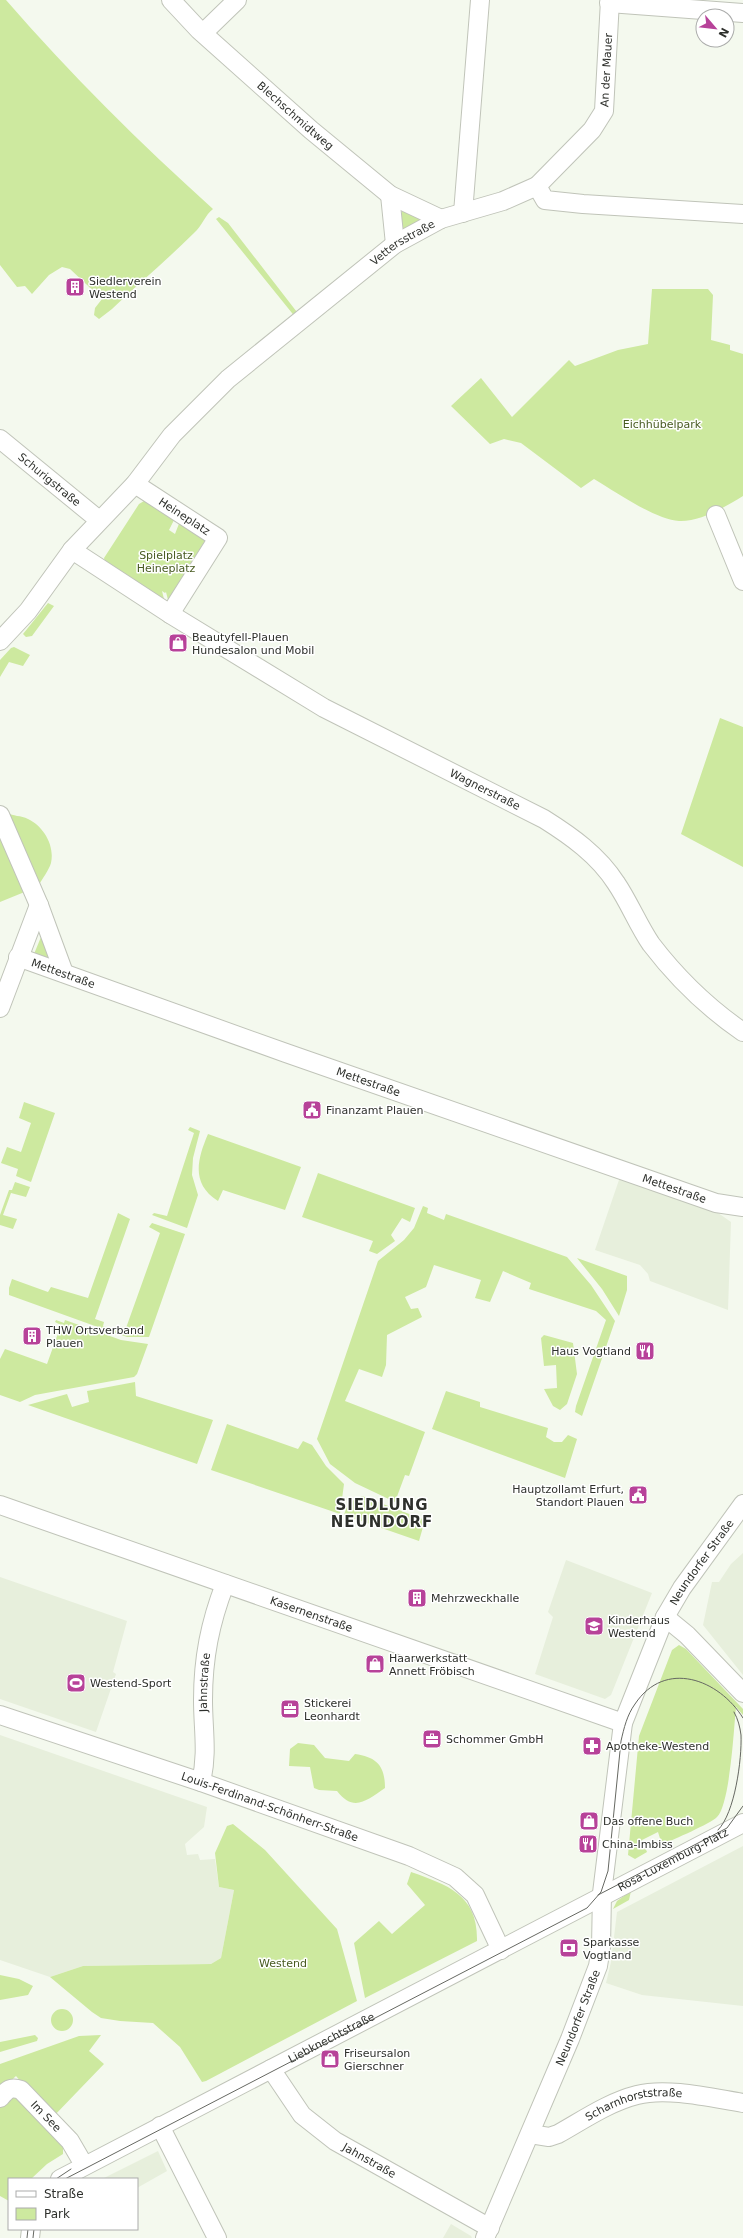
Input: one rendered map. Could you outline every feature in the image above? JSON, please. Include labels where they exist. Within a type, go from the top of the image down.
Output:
[{"type":"street","name":"Blechschmidtweg","points":[[171,0],[203,33],[311,130],[390,195],[441,219]]},
{"type":"street","points":[[203,33],[237,0]]},
{"type":"street","points":[[463,213],[480,0]]},
{"type":"street","points":[[610,1],[742,9]]},
{"type":"street","name":"An der Mauer","points":[[537,186],[592,130],[604,111],[610,1]]},
{"type":"street","points":[[537,186],[545,200],[583,204],[743,214]]},
{"type":"street","name":"Vettersstraße","points":[[135,484],[172,435],[228,379],[395,244],[441,219],[502,201],[537,186]]},
{"type":"street","points":[[390,195],[395,244]]},
{"type":"street","name":"Schurigstraße","points":[[0,439],[100,520]]},
{"type":"street","points":[[0,641],[28,611],[72,550],[135,484]]},
{"type":"street","name":"Heineplatz","points":[[135,484],[218,538],[170,614]]},
{"type":"street","points":[[716,515],[743,582]]},
{"type":"street","points":[[72,550],[170,614]]},
{"type":"street","name":"Wagnerstraße","points":[[170,614],[324,708],[563,830],[600,862],[616,882],[651,943],[675,972],[699,997],[725,1020],[743,1032]]},
{"type":"street","points":[[0,816],[39,905],[64,973]]},
{"type":"street","points":[[0,1008],[18,957],[39,905]]},
{"type":"street","name":"Mettestraße","points":[[18,957],[286,1053],[708,1200],[743,1207]]},
{"type":"street","name":"Neundorfer Straße","points":[[487,2233],[594,1980],[601,1947],[602,1896],[623,1723],[665,1617],[682,1588],[743,1504]]},
{"type":"street","name":"Kasernenstraße","points":[[0,1505],[623,1723]]},
{"type":"street","name":"Jahnstraße","points":[[201,1782],[206,1755],[203,1702],[204,1664],[213,1614],[225,1584]]},
{"type":"street","points":[[665,1617],[687,1635],[743,1693]]},
{"type":"street","name":"Louis-Ferdinand-Schönherr-Straße","points":[[0,1715],[201,1782],[409,1856],[455,1877],[474,1895],[501,1950]]},
{"type":"street","name":"Rosa-Luxemburg-Platz","points":[[602,1896],[743,1822]]},
{"type":"street","name":"Liebknechtstraße","points":[[62,2178],[84,2165],[501,1950],[602,1896]]},
{"type":"street","name":"Jahnstraße","points":[[271,2069],[302,2115],[335,2141],[487,2233]]},
{"type":"street","name":"Im See","points":[[0,2098],[9,2089],[14,2088],[20,2090],[70,2141],[84,2165]]},
{"type":"street","name":"Scharnhorststraße","points":[[530,2134],[545,2137],[558,2134],[617,2102],[638,2095],[666,2093],[743,2103]]},
{"type":"street","points":[[160,2126],[218,2238]]},
{"type":"shaded area","points":[[620,1177],[711,1208],[731,1222],[728,1310],[650,1281],[648,1274],[640,1265],[595,1250]]},
{"type":"shaded area","points":[[743,1553],[743,1675],[703,1625],[712,1582],[719,1582],[731,1564]]},
{"type":"shaded area","name":"Kinderhaus Westend","points":[[566,1560],[652,1593],[611,1695],[605,1699],[535,1674],[553,1617],[548,1612]]},
{"type":"shaded area","points":[[0,1577],[127,1621],[113,1672],[116,1674],[96,1732],[0,1699]]},
{"type":"shaded area","points":[[0,1735],[207,1807],[204,1827],[185,1844],[187,1855],[198,1854],[200,1860],[215,1859],[219,1887],[234,1890],[221,1958],[211,1964],[83,1966],[50,1977],[0,1960]]},
{"type":"shaded area","points":[[743,1846],[743,2006],[642,1995],[606,1983],[611,1962],[617,1912]]},
{"type":"shaded area","points":[[158,2151],[167,2171],[138,2187],[138,2178],[104,2178]]},
{"type":"shaded area","points":[[451,2224],[471,2236],[472,2238],[443,2238]]},
{"type":"green space","points":[[0,0],[6,0],[55,55],[106,108],[213,209],[197,230],[184,243],[112,309],[99,319],[94,315],[95,308],[102,299],[70,269],[62,267],[49,275],[32,294],[25,286],[17,287],[0,265]]},
{"type":"green space","points":[[404,209],[427,220],[403,229],[400,215]]},
{"type":"green space","points":[[219,217],[228,223],[300,316],[296,318],[216,219]]},
{"type":"green space","name":"Eichhübelpark","points":[[652,289],[708,289],[713,295],[711,340],[730,345],[730,350],[743,354],[743,496],[712,513],[687,521],[679,521],[659,516],[635,504],[594,479],[581,488],[521,443],[504,439],[490,444],[451,406],[481,378],[512,417],[569,360],[575,366],[618,350],[648,344]]},
{"type":"green space","name":"Spielplatz Heineplatz","points":[[144,501],[173,515],[174,520],[169,530],[175,534],[180,521],[208,536],[168,600],[166,592],[165,593],[162,591],[164,599],[163,602],[105,562],[104,558],[139,504]]},
{"type":"green space","points":[[48,603],[54,606],[32,636],[26,637],[23,634]]},
{"type":"green space","points":[[14,647],[30,655],[23,666],[9,662],[0,677],[0,660],[11,648]]},
{"type":"green space","points":[[720,718],[743,727],[743,867],[681,834]]},
{"type":"green space","points":[[7,812],[33,822],[47,837],[52,856],[51,863],[39,885]]},
{"type":"green space","points":[[0,830],[27,891],[0,902]]},
{"type":"green space","points":[[41,937],[43,937],[53,960],[34,954]]},
{"type":"green space","points":[[24,1102],[55,1113],[31,1182],[16,1176],[18,1169],[1,1163],[7,1147],[21,1152],[31,1123],[19,1118]]},
{"type":"green space","points":[[190,1127],[200,1131],[193,1158],[192,1175],[198,1195],[187,1228],[152,1215],[154,1213],[167,1216],[194,1133],[188,1130]]},
{"type":"green space","points":[[208,1134],[301,1167],[285,1210],[223,1190],[218,1201],[209,1194],[200,1179],[199,1171],[201,1153]]},
{"type":"green space","points":[[318,1173],[415,1208],[410,1222],[402,1218],[391,1235],[395,1241],[377,1254],[369,1251],[373,1241],[302,1217]]},
{"type":"green space","points":[[15,1182],[30,1187],[26,1197],[11,1193],[3,1215],[17,1219],[13,1229],[0,1225],[0,1215],[9,1190],[12,1190]]},
{"type":"green space","points":[[423,1206],[428,1208],[427,1213],[444,1220],[446,1214],[567,1257],[591,1285],[615,1321],[582,1416],[575,1412],[576,1406],[606,1320],[596,1311],[529,1289],[531,1283],[503,1271],[490,1302],[475,1298],[481,1280],[434,1265],[426,1287],[405,1297],[411,1309],[418,1308],[422,1317],[387,1335],[386,1365],[382,1377],[359,1369],[345,1401],[425,1432],[409,1476],[405,1475],[395,1502],[355,1483],[330,1464],[317,1439],[378,1261],[404,1240],[414,1228]]},
{"type":"green space","points":[[118,1213],[130,1219],[95,1319],[104,1322],[103,1326],[106,1327],[106,1330],[9,1295],[9,1288],[12,1279],[48,1292],[51,1287],[88,1298]]},
{"type":"green space","points":[[152,1223],[185,1234],[149,1337],[127,1337],[110,1331],[111,1329],[116,1330],[117,1326],[126,1328],[160,1233],[149,1227]]},
{"type":"green space","points":[[577,1258],[627,1276],[627,1290],[619,1316],[602,1289]]},
{"type":"green space","points":[[56,1320],[64,1323],[65,1320],[121,1340],[148,1344],[137,1374],[134,1377],[35,1395],[20,1402],[0,1395],[0,1359],[5,1349],[47,1364],[61,1325],[55,1322]]},
{"type":"green space","points":[[544,1335],[573,1343],[577,1374],[567,1404],[560,1410],[553,1406],[544,1389],[557,1388],[556,1365],[544,1366],[541,1338]]},
{"type":"green space","points":[[135,1382],[136,1396],[213,1420],[197,1464],[28,1405],[67,1394],[72,1407],[89,1402],[87,1391]]},
{"type":"green space","points":[[446,1391],[480,1402],[480,1407],[548,1428],[546,1437],[554,1442],[562,1442],[568,1435],[577,1439],[565,1478],[432,1429]]},
{"type":"green space","points":[[227,1424],[298,1449],[303,1441],[312,1445],[326,1466],[344,1484],[340,1514],[211,1470]]},
{"type":"green space","points":[[362,1496],[425,1520],[419,1541],[344,1515],[348,1503]]},
{"type":"green space","points":[[679,1645],[686,1649],[743,1709],[743,1715],[736,1707],[733,1747],[728,1782],[725,1798],[717,1817],[662,1845],[658,1832],[642,1840],[647,1852],[635,1859],[628,1855],[639,1736],[672,1650]]},
{"type":"green space","points":[[298,1743],[314,1745],[325,1758],[349,1761],[355,1754],[369,1757],[381,1768],[385,1780],[385,1788],[366,1800],[355,1803],[349,1802],[343,1798],[337,1791],[319,1790],[314,1788],[310,1767],[289,1766],[290,1749]]},
{"type":"green space","name":"Westend","points":[[233,1824],[265,1850],[337,1929],[357,2001],[202,2082],[180,2047],[153,2023],[101,2018],[50,1977],[83,1966],[211,1964],[221,1958],[234,1890],[219,1887],[215,1853],[227,1826]]},
{"type":"green space","points":[[411,1872],[448,1887],[466,1902],[476,1925],[477,1941],[365,1998],[354,1943],[379,1921],[392,1934],[425,1905],[407,1884]]},
{"type":"green space","points":[[631,1891],[629,1900],[613,1909],[617,1901]]},
{"type":"green space","points":[[0,1975],[19,1979],[33,1986],[28,1995],[0,2000]]},
{"type":"green space","points":[[62,2009],[66,2010],[72,2016],[72,2024],[66,2030],[62,2031],[58,2030],[52,2024],[51,2020],[52,2016],[58,2010]]},
{"type":"green space","points":[[35,2035],[38,2038],[37,2041],[0,2052],[0,2042]]},
{"type":"green space","points":[[101,2035],[89,2051],[104,2064],[52,2118],[16,2076],[0,2091],[0,2064],[79,2036]]},
{"type":"green space","points":[[16,2094],[63,2145],[63,2154],[47,2164],[32,2178],[8,2178],[8,2200],[0,2196],[0,2101]]},
{"type":"tram line","points":[[67,2178],[587,1908],[601,1892],[608,1871],[621,1741],[625,1726],[632,1708],[647,1690],[661,1682],[676,1678],[691,1680],[706,1685],[720,1693],[733,1704],[743,1718]]},
{"type":"tram line","points":[[718,1830],[729,1811],[739,1771],[741,1735],[739,1723],[734,1712]]},
{"type":"tram line","points":[[598,1895],[727,1828],[743,1806]]},
{"type":"tram line","points":[[58,2178],[71,2169]]},
{"type":"tram line","points":[[27,2238],[28,2230]]},
{"type":"tram line","points":[[33,2238],[34,2230]]},
{"type":"place","name":"Siedlerverein Westend","points":[[75,287]]},
{"type":"place","name":"Beautyfell-Plauen Hundesalon und Mobil","points":[[178,643]]},
{"type":"place","name":"Finanzamt Plauen","points":[[312,1110]]},
{"type":"place","name":"THW Ortsverband Plauen","points":[[32,1336]]},
{"type":"place","name":"Haus Vogtland","points":[[645,1351]]},
{"type":"place","name":"Hauptzollamt Erfurt, Standort Plauen","points":[[638,1495]]},
{"type":"place","name":"Mehrzweckhalle","points":[[417,1598]]},
{"type":"place","name":"Kinderhaus Westend","points":[[594,1626]]},
{"type":"place","name":"Haarwerkstatt Annett Fröbisch","points":[[375,1664]]},
{"type":"place","name":"Westend-Sport","points":[[76,1683]]},
{"type":"place","name":"Stickerei Leonhardt","points":[[290,1709]]},
{"type":"place","name":"Schommer GmbH","points":[[432,1739]]},
{"type":"place","name":"Apotheke-Westend","points":[[592,1746]]},
{"type":"place","name":"Das offene Buch","points":[[589,1821]]},
{"type":"place","name":"China-Imbiss","points":[[588,1844]]},
{"type":"place","name":"Sparkasse Vogtland","points":[[569,1948]]},
{"type":"place","name":"Friseursalon Gierschner","points":[[330,2059]]},
{"type":"district","name":"SIEDLUNG NEUNDORF","points":[[382,1514]]}]
